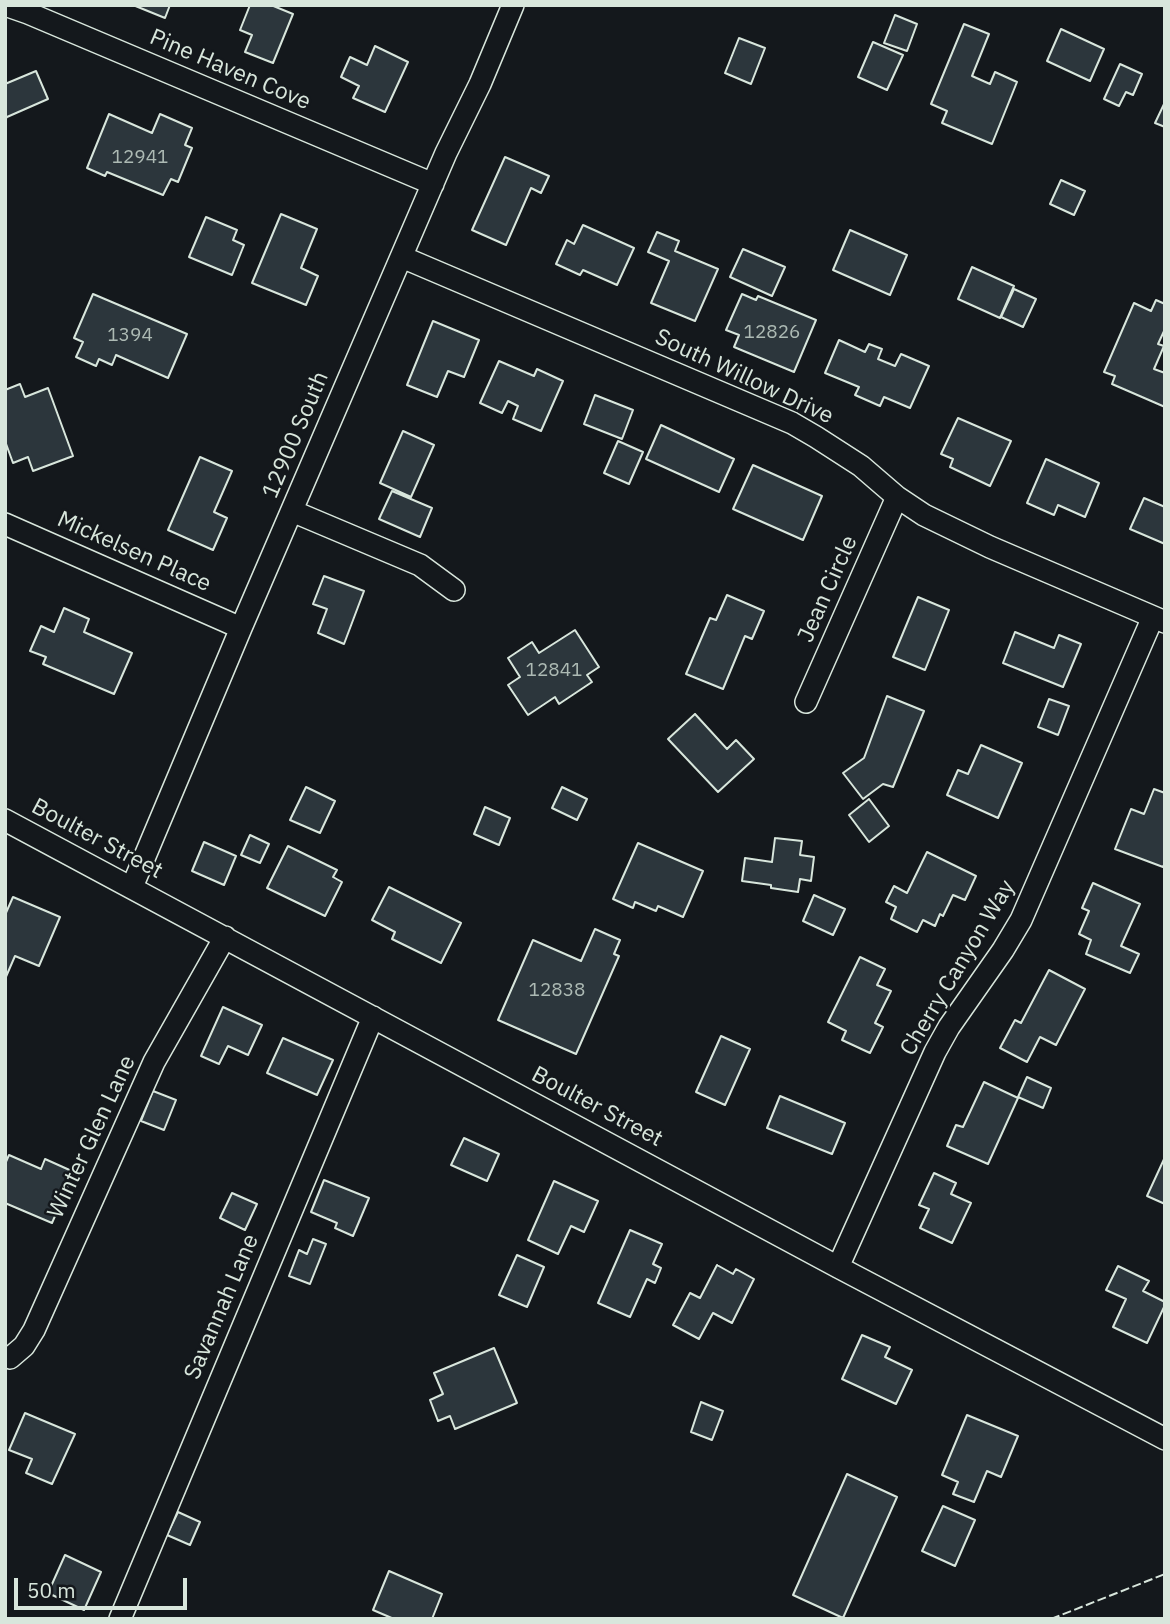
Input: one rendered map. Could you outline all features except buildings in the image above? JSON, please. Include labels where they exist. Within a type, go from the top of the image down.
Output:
[{"type":"street","name":"Pine Haven Cove","points":[[5,5],[433,184]]},
{"type":"street","name":"12900 South","points":[[132,887],[241,628],[513,5]]},
{"type":"street","name":"South Willow Drive","points":[[402,257],[792,423],[861,466],[897,497],[924,515],[979,542],[1159,620]]},
{"type":"street","name":"Jean Circle","points":[[806,702],[897,497]]},
{"type":"street","points":[[292,511],[420,565],[454,590]]},
{"type":"street","name":"Mickelsen Place","points":[[5,524],[241,628]]},
{"type":"street","name":"Cherry Canyon Way","points":[[838,1266],[935,1052],[1021,920],[1159,620]]},
{"type":"street","name":"Boulter Street","points":[[5,820],[1165,1439]]},
{"type":"street","name":"Winter Glen Lane","points":[[10,1358],[24,1346],[34,1330],[155,1062],[225,937]]},
{"type":"street","name":"Savannah Lane","points":[[120,1619],[373,1017]]},
{"type":"fence","points":[[1051,1619],[1165,1574]]}]
